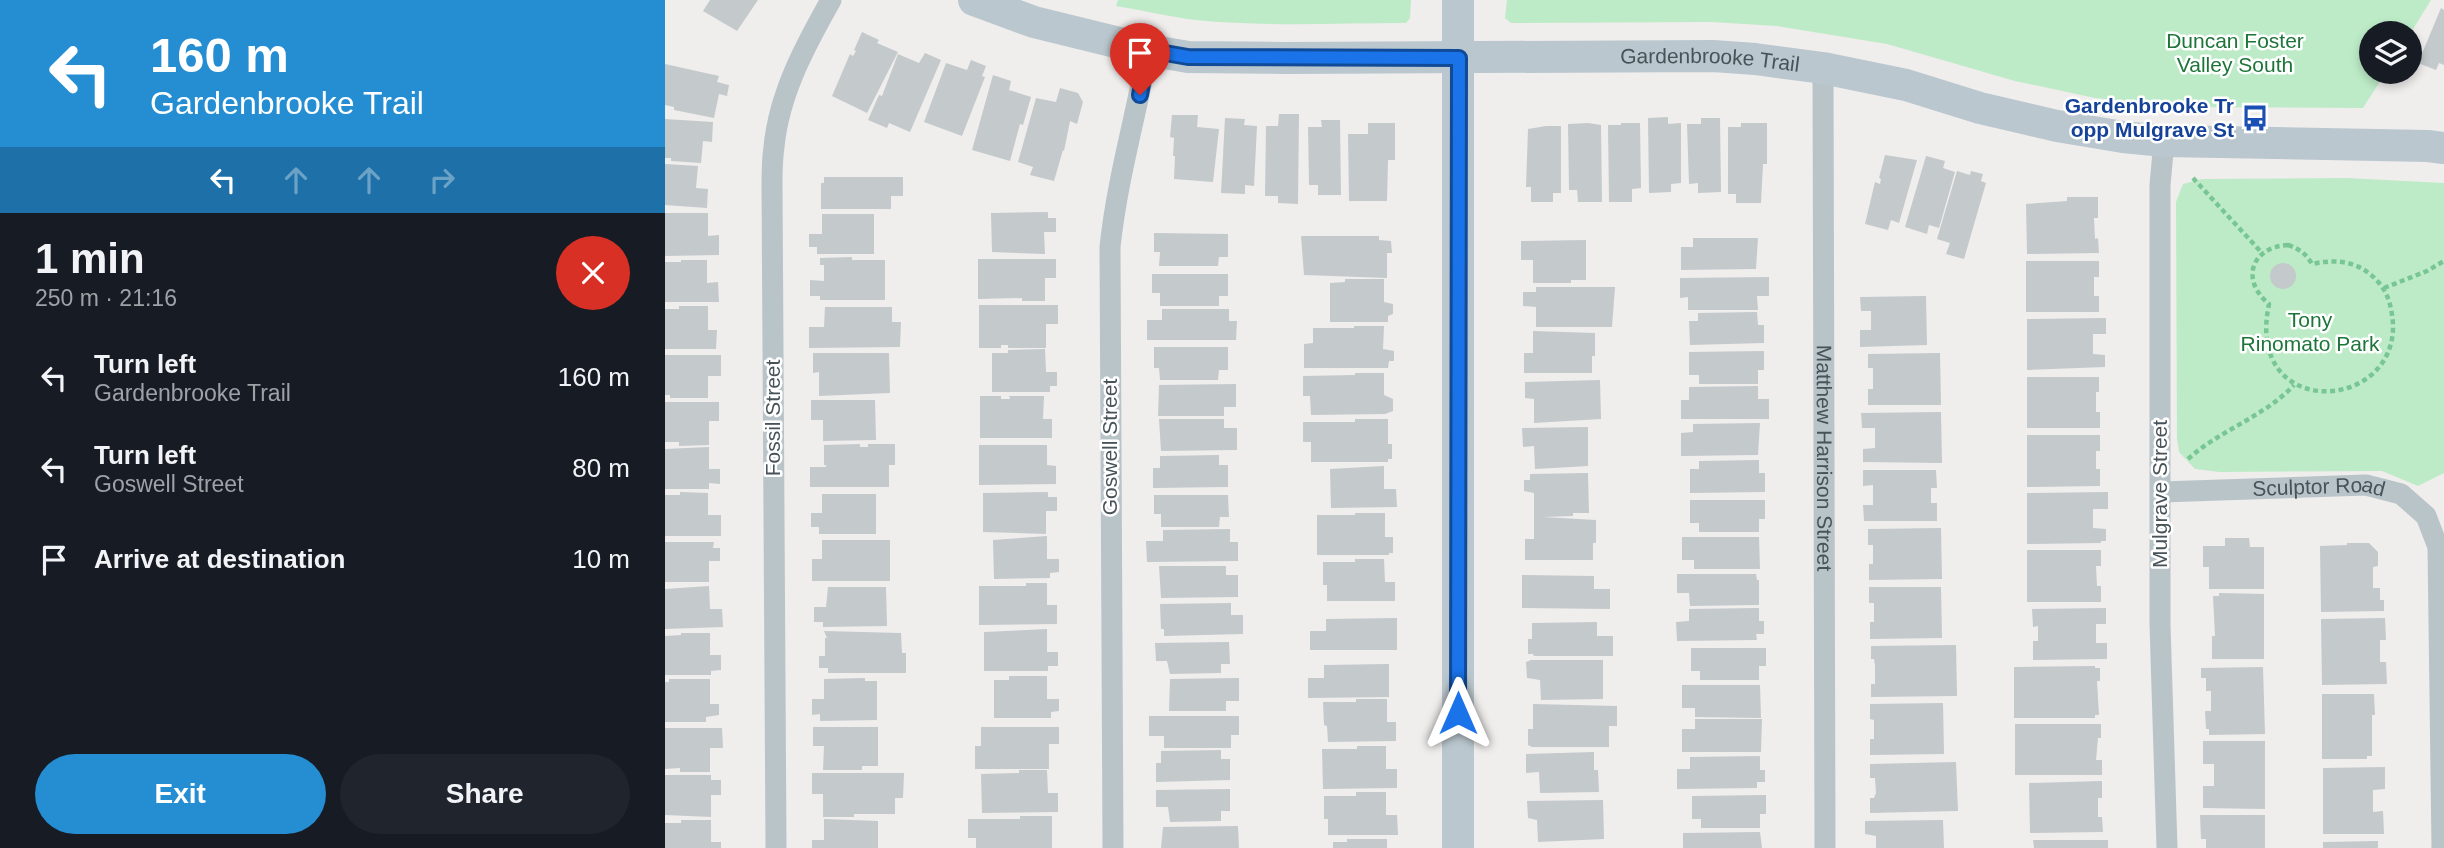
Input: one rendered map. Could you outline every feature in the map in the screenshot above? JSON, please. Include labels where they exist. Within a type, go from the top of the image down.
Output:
[{"type":"street","name":"Fossil Street","points":[[776,848],[772,185],[774,145],[784,99],[793,75],[803,50],[831,0]]},
{"type":"street","name":"Gardenbrooke Trail","points":[[974,0],[1034,22],[1148,50],[1202,57],[1713,56],[1823,68],[1906,85],[2025,120],[2123,137],[2164,141],[2444,148]]},
{"type":"street","points":[[1458,0],[1458,848]]},
{"type":"street","name":"Goswell Street","points":[[1112,848],[1110,247],[1115,201],[1148,50]]},
{"type":"street","name":"Matthew Harrison Street","points":[[1823,68],[1825,848]]},
{"type":"street","name":"Mulgrave Street","points":[[2164,141],[2160,185],[2160,624],[2167,848]]},
{"type":"street","name":"Sculptor Road","points":[[2161,492],[2366,485],[2401,494],[2426,516],[2438,547],[2442,848]]},
{"type":"path","points":[[2193,178],[2262,253]]},
{"type":"path","points":[[2288,245],[2307,255],[2312,264],[2329,260],[2362,267],[2384,288],[2392,311],[2393,333],[2387,354],[2374,372],[2357,385],[2336,392],[2314,391],[2294,385],[2284,377],[2266,342],[2265,323],[2269,304],[2260,297],[2252,277],[2257,259],[2262,253],[2277,246],[2288,245]]},
{"type":"path","points":[[2384,288],[2427,271],[2444,261]]},
{"type":"path","points":[[2188,459],[2218,436],[2284,396],[2294,385]]},
{"type":"green space","points":[[1118,0],[1411,0],[1410,18],[1406,23],[1301,24],[1186,19],[1116,6]]},
{"type":"green space","name":"Duncan Foster Valley South","points":[[1507,0],[2431,0],[2418,21],[2359,21],[2359,84],[2378,84],[2363,108],[2186,107],[2095,98],[2015,81],[1887,44],[1777,26],[1711,22],[1511,23],[1505,18]]},
{"type":"green space","name":"Tony Rinomato Park","points":[[2346,178],[2444,183],[2444,473],[2418,486],[2382,471],[2219,472],[2195,469],[2179,452],[2177,438],[2176,202],[2183,184],[2202,179]]},
{"type":"building","points":[[710,0],[758,0],[737,31],[703,11]]},
{"type":"building","points":[[2441,8],[2444,10],[2444,65],[2439,63],[2436,70],[2422,65],[2422,53]]},
{"type":"building","points":[[862,32],[879,40],[877,43],[898,52],[867,113],[832,96],[850,54],[853,56],[856,51],[854,50]]},
{"type":"building","points":[[925,53],[941,60],[910,132],[889,123],[887,128],[868,120],[879,95],[882,96],[898,54],[919,63]]},
{"type":"building","points":[[971,60],[986,66],[982,76],[985,77],[962,136],[924,122],[946,63],[967,70]]},
{"type":"building","points":[[665,64],[719,76],[717,82],[729,85],[727,96],[719,94],[714,118],[674,110],[674,107],[665,105]]},
{"type":"building","points":[[993,75],[1011,81],[1009,90],[1031,97],[1010,161],[972,150]]},
{"type":"building","points":[[1060,88],[1078,93],[1083,102],[1077,124],[1070,121],[1054,181],[1030,175],[1033,167],[1018,162],[1036,98],[1056,102]]},
{"type":"building","points":[[1279,114],[1299,114],[1298,204],[1278,203],[1278,196],[1265,196],[1266,126],[1278,126]]},
{"type":"building","points":[[1172,115],[1198,115],[1197,127],[1219,129],[1213,182],[1174,179],[1174,138],[1170,137]]},
{"type":"building","points":[[1668,117],[1668,124],[1681,123],[1681,183],[1671,184],[1671,192],[1649,193],[1648,118]]},
{"type":"building","points":[[1225,118],[1245,119],[1244,125],[1257,126],[1254,186],[1245,185],[1245,194],[1221,193]]},
{"type":"building","points":[[1701,118],[1720,118],[1721,192],[1698,193],[1698,183],[1689,184],[1687,124],[1701,124]]},
{"type":"building","points":[[665,119],[713,122],[712,142],[703,141],[701,163],[671,161],[671,158],[665,158]]},
{"type":"building","points":[[1321,120],[1340,120],[1341,195],[1318,195],[1318,185],[1309,185],[1308,127],[1322,127]]},
{"type":"building","points":[[1368,123],[1395,123],[1395,160],[1388,160],[1387,201],[1349,201],[1348,134],[1368,134]]},
{"type":"building","points":[[1640,123],[1641,188],[1632,189],[1632,202],[1609,202],[1608,125]]},
{"type":"building","points":[[1741,123],[1767,123],[1767,164],[1763,164],[1761,203],[1736,203],[1736,194],[1728,194],[1728,127],[1741,127]]},
{"type":"building","points":[[1568,124],[1601,125],[1602,202],[1578,202],[1577,190],[1569,190]]},
{"type":"building","points":[[1561,126],[1561,193],[1553,193],[1553,202],[1531,202],[1531,187],[1526,187],[1528,129]]},
{"type":"building","points":[[1885,155],[1917,160],[1899,223],[1891,220],[1888,230],[1865,224],[1875,182],[1880,184]]},
{"type":"building","points":[[1926,156],[1945,161],[1943,168],[1955,172],[1939,228],[1929,225],[1927,234],[1905,227]]},
{"type":"building","points":[[665,164],[698,166],[696,188],[708,189],[707,208],[665,205]]},
{"type":"building","points":[[1957,171],[1970,175],[1971,171],[1983,174],[1981,181],[1986,183],[1964,259],[1946,254],[1950,243],[1937,239]]},
{"type":"building","points":[[824,177],[903,177],[903,196],[891,196],[891,209],[821,209],[821,183],[824,183]]},
{"type":"building","points":[[2067,197],[2098,197],[2098,218],[2094,218],[2099,253],[2027,254],[2026,204],[2067,201]]},
{"type":"building","points":[[1048,212],[1048,218],[1056,218],[1056,232],[1044,232],[1045,254],[992,252],[991,213]]},
{"type":"building","points":[[665,213],[708,213],[708,236],[719,235],[719,255],[665,256]]},
{"type":"building","points":[[822,214],[874,214],[874,254],[817,254],[817,247],[809,247],[809,234],[822,234]]},
{"type":"building","points":[[1154,233],[1228,234],[1228,257],[1219,257],[1218,266],[1159,266],[1160,252],[1154,252]]},
{"type":"building","points":[[1301,236],[1379,236],[1379,240],[1391,241],[1392,253],[1387,253],[1387,278],[1304,275]]},
{"type":"building","points":[[1693,238],[1758,238],[1756,269],[1681,270],[1681,247],[1693,247]]},
{"type":"building","points":[[1586,240],[1586,280],[1571,280],[1571,283],[1533,283],[1533,260],[1521,260],[1521,241]]},
{"type":"building","points":[[852,257],[852,260],[885,260],[885,300],[820,300],[820,296],[810,296],[810,280],[824,281],[824,265],[820,265],[820,258]]},
{"type":"building","points":[[978,259],[1056,259],[1056,278],[1045,278],[1045,301],[1022,301],[1022,298],[978,299]]},
{"type":"building","points":[[707,260],[707,283],[718,282],[719,302],[665,302],[665,262]]},
{"type":"building","points":[[2026,261],[2099,261],[2099,277],[2094,277],[2094,296],[2099,296],[2099,312],[2026,312]]},
{"type":"building","points":[[2283,263],[2292,267],[2296,276],[2292,285],[2283,289],[2274,285],[2270,276],[2274,267]]},
{"type":"building","points":[[1152,274],[1228,274],[1228,296],[1219,296],[1219,306],[1160,306],[1160,293],[1152,293]]},
{"type":"building","points":[[1769,277],[1769,296],[1757,296],[1758,310],[1688,310],[1688,297],[1680,298],[1680,278]]},
{"type":"building","points":[[1345,279],[1384,279],[1384,302],[1393,304],[1393,314],[1388,316],[1388,322],[1330,322],[1330,283],[1345,282]]},
{"type":"building","points":[[1536,287],[1615,287],[1612,327],[1536,327],[1536,307],[1523,306],[1523,292],[1536,292]]},
{"type":"building","points":[[1926,296],[1927,345],[1860,347],[1860,330],[1871,330],[1871,311],[1861,311],[1860,297]]},
{"type":"building","points":[[979,305],[1058,305],[1058,324],[1046,324],[1046,348],[1008,348],[1008,345],[1001,345],[1001,348],[979,348]]},
{"type":"building","points":[[679,306],[708,306],[708,330],[717,330],[716,349],[665,349],[665,309],[679,309]]},
{"type":"building","points":[[825,307],[892,307],[892,322],[901,322],[900,347],[809,348],[809,327],[824,327]]},
{"type":"building","points":[[1162,309],[1229,309],[1229,321],[1237,321],[1236,340],[1147,340],[1147,320],[1162,320]]},
{"type":"building","points":[[1757,312],[1758,325],[1764,325],[1764,343],[1690,345],[1689,321],[1698,321],[1698,313]]},
{"type":"building","points":[[2106,318],[2106,334],[2093,334],[2093,354],[2105,355],[2105,367],[2027,370],[2027,319]]},
{"type":"building","points":[[1384,326],[1383,349],[1394,351],[1394,361],[1389,361],[1388,368],[1304,368],[1304,344],[1313,343],[1313,328]]},
{"type":"building","points":[[1533,331],[1595,333],[1592,373],[1524,373],[1524,353],[1533,353]]},
{"type":"building","points":[[1154,347],[1228,347],[1228,370],[1219,370],[1218,380],[1160,380],[1159,368],[1154,368]]},
{"type":"building","points":[[1045,349],[1046,372],[1057,372],[1057,386],[1050,386],[1050,392],[992,392],[992,353]]},
{"type":"building","points":[[1764,351],[1764,370],[1758,370],[1758,384],[1699,384],[1699,375],[1689,375],[1689,352]]},
{"type":"building","points":[[813,353],[889,353],[890,393],[819,396],[819,372],[813,373]]},
{"type":"building","points":[[1940,353],[1941,405],[1868,405],[1868,389],[1873,389],[1873,368],[1868,368],[1868,354]]},
{"type":"building","points":[[665,355],[721,355],[721,376],[708,376],[708,398],[670,398],[670,395],[665,395]]},
{"type":"building","points":[[1384,373],[1384,395],[1393,399],[1393,411],[1385,414],[1311,415],[1310,396],[1303,396],[1303,376]]},
{"type":"building","points":[[2027,377],[2099,377],[2096,412],[2100,412],[2100,428],[2027,428]]},
{"type":"building","points":[[1600,380],[1601,419],[1534,423],[1534,399],[1525,398],[1525,382]]},
{"type":"building","points":[[1236,384],[1236,407],[1224,407],[1224,416],[1158,416],[1159,385]]},
{"type":"building","points":[[1758,386],[1758,399],[1769,399],[1769,419],[1681,419],[1681,400],[1689,400],[1689,387]]},
{"type":"building","points":[[980,396],[1010,399],[1009,396],[1044,396],[1043,419],[1052,419],[1052,438],[980,438]]},
{"type":"building","points":[[811,400],[875,400],[876,440],[823,441],[823,420],[811,420]]},
{"type":"building","points":[[665,402],[719,402],[719,421],[709,421],[709,445],[679,446],[679,442],[665,442]]},
{"type":"building","points":[[1941,412],[1942,463],[1863,462],[1863,449],[1875,448],[1875,428],[1862,428],[1861,413]]},
{"type":"building","points":[[1159,419],[1224,419],[1224,428],[1237,428],[1237,450],[1161,451]]},
{"type":"building","points":[[1355,419],[1388,419],[1388,444],[1392,444],[1392,459],[1388,459],[1388,462],[1311,462],[1311,442],[1303,442],[1303,422],[1355,422]]},
{"type":"building","points":[[1760,423],[1758,455],[1681,456],[1681,433],[1693,432],[1693,424]]},
{"type":"building","points":[[1588,427],[1588,466],[1535,469],[1534,446],[1523,447],[1522,428]]},
{"type":"building","points":[[2027,435],[2100,435],[2100,451],[2096,451],[2096,469],[2100,469],[2100,486],[2027,487]]},
{"type":"building","points":[[860,444],[860,447],[868,447],[868,444],[895,444],[895,465],[889,465],[889,487],[810,487],[810,467],[826,467],[824,445]]},
{"type":"building","points":[[979,445],[1047,445],[1047,465],[1056,466],[1056,484],[979,485]]},
{"type":"building","points":[[709,447],[709,469],[720,469],[720,484],[709,483],[709,489],[665,489],[665,449]]},
{"type":"building","points":[[1219,455],[1219,465],[1228,465],[1228,487],[1153,488],[1153,468],[1160,468],[1160,456]]},
{"type":"building","points":[[1759,460],[1759,473],[1765,473],[1765,492],[1690,493],[1690,469],[1699,469],[1699,461]]},
{"type":"building","points":[[1384,466],[1384,489],[1396,489],[1397,507],[1331,508],[1330,469]]},
{"type":"building","points":[[1863,470],[1936,470],[1937,488],[1931,488],[1931,503],[1937,503],[1937,521],[1864,521],[1863,505],[1873,505],[1873,485],[1863,486]]},
{"type":"building","points":[[1588,473],[1589,513],[1543,517],[1596,520],[1593,560],[1525,560],[1525,539],[1534,539],[1534,493],[1524,491],[1524,480],[1530,480],[1530,474]]},
{"type":"building","points":[[680,492],[708,493],[708,515],[721,515],[721,536],[665,536],[665,495],[680,495]]},
{"type":"building","points":[[1048,492],[1048,497],[1057,497],[1057,511],[1046,511],[1046,534],[983,532],[983,493]]},
{"type":"building","points":[[2108,492],[2108,509],[2093,509],[2093,528],[2106,529],[2106,541],[2027,544],[2027,493]]},
{"type":"building","points":[[822,494],[876,494],[876,534],[819,534],[819,527],[811,527],[811,513],[822,513]]},
{"type":"building","points":[[1154,495],[1228,495],[1229,517],[1220,517],[1219,527],[1161,527],[1161,514],[1154,514]]},
{"type":"building","points":[[1690,500],[1765,500],[1765,519],[1759,519],[1759,532],[1699,532],[1699,523],[1690,523]]},
{"type":"building","points":[[1385,513],[1385,537],[1393,537],[1393,553],[1317,555],[1317,515]]},
{"type":"building","points":[[1941,528],[1942,579],[1869,580],[1869,564],[1873,564],[1873,545],[1868,545],[1868,529]]},
{"type":"building","points":[[1230,529],[1230,542],[1238,542],[1238,561],[1147,562],[1146,541],[1163,541],[1163,530]]},
{"type":"building","points":[[1047,536],[1047,559],[1059,559],[1059,572],[1050,573],[1050,578],[994,579],[993,540]]},
{"type":"building","points":[[1682,537],[1759,537],[1760,569],[1694,569],[1694,560],[1682,560]]},
{"type":"building","points":[[2225,538],[2249,538],[2250,547],[2264,547],[2264,589],[2209,589],[2209,567],[2203,567],[2203,546],[2225,546]]},
{"type":"building","points":[[822,540],[890,540],[890,581],[812,581],[812,559],[822,559]]},
{"type":"building","points":[[665,542],[714,542],[713,548],[720,548],[720,561],[709,561],[709,582],[665,582]]},
{"type":"building","points":[[2369,543],[2378,552],[2378,566],[2373,567],[2373,588],[2380,588],[2384,611],[2321,612],[2320,546]]},
{"type":"building","points":[[2027,550],[2101,550],[2101,566],[2096,566],[2097,586],[2101,586],[2101,602],[2027,602]]},
{"type":"building","points":[[1355,559],[1384,559],[1385,582],[1395,582],[1395,601],[1327,601],[1327,585],[1323,585],[1323,562],[1355,562]]},
{"type":"building","points":[[1159,566],[1226,566],[1226,575],[1238,575],[1238,597],[1161,598]]},
{"type":"building","points":[[1677,574],[1756,574],[1759,580],[1759,605],[1690,606],[1689,593],[1677,593]]},
{"type":"building","points":[[1522,575],[1594,576],[1594,589],[1610,589],[1610,609],[1522,608]]},
{"type":"building","points":[[1026,583],[1047,583],[1047,605],[1057,605],[1057,624],[979,625],[979,586],[1026,586]]},
{"type":"building","points":[[709,586],[710,609],[722,609],[723,627],[665,629],[665,589]]},
{"type":"building","points":[[828,587],[886,587],[887,626],[823,627],[823,622],[814,622],[814,607],[826,607]]},
{"type":"building","points":[[1869,587],[1941,587],[1942,638],[1870,639],[1874,603],[1869,603]]},
{"type":"building","points":[[2219,593],[2264,594],[2264,659],[2212,659],[2212,636],[2215,636],[2213,596],[2219,596]]},
{"type":"building","points":[[1231,603],[1231,615],[1243,615],[1243,634],[1164,636],[1164,629],[1161,629],[1160,604]]},
{"type":"building","points":[[1759,608],[1759,621],[1764,621],[1764,634],[1756,634],[1757,640],[1677,641],[1676,622],[1689,621],[1689,609]]},
{"type":"building","points":[[2106,608],[2106,624],[2096,624],[2096,643],[2107,643],[2107,659],[2033,660],[2033,641],[2038,641],[2038,626],[2033,627],[2032,609]]},
{"type":"building","points":[[1397,618],[1397,650],[1310,650],[1310,631],[1326,631],[1326,619]]},
{"type":"building","points":[[2385,618],[2386,640],[2380,640],[2380,662],[2386,662],[2387,684],[2322,685],[2321,619]]},
{"type":"building","points":[[1597,622],[1597,636],[1613,636],[1613,656],[1528,654],[1532,623]]},
{"type":"building","points":[[1047,629],[1047,652],[1058,652],[1058,666],[1048,666],[1048,671],[984,671],[984,632]]},
{"type":"building","points":[[824,631],[901,633],[902,653],[906,653],[906,673],[828,673],[828,668],[819,668],[819,656],[825,656],[827,638]]},
{"type":"building","points":[[710,633],[710,655],[721,655],[721,670],[711,671],[711,675],[665,675],[665,636]]},
{"type":"building","points":[[1229,642],[1230,664],[1221,664],[1221,673],[1170,674],[1167,661],[1156,661],[1155,643]]},
{"type":"building","points":[[1956,645],[1957,696],[1871,697],[1871,684],[1875,684],[1875,666],[1874,659],[1871,659],[1871,646]]},
{"type":"building","points":[[1691,648],[1766,648],[1766,666],[1759,666],[1759,680],[1700,680],[1700,671],[1691,671]]},
{"type":"building","points":[[1603,660],[1603,699],[1541,700],[1540,680],[1527,678],[1526,662]]},
{"type":"building","points":[[1389,664],[1389,697],[1308,698],[1308,678],[1324,678],[1324,665]]},
{"type":"building","points":[[2014,667],[2100,668],[2100,681],[2097,681],[2099,715],[2095,715],[2095,718],[2014,718]]},
{"type":"building","points":[[2263,667],[2265,734],[2209,735],[2205,711],[2211,711],[2211,691],[2206,691],[2206,678],[2201,678],[2201,668]]},
{"type":"building","points":[[1009,676],[1047,676],[1047,699],[1059,699],[1059,711],[1051,712],[1051,718],[994,718],[994,680],[1009,680]]},
{"type":"building","points":[[865,678],[865,681],[877,681],[877,720],[820,721],[820,714],[812,715],[812,699],[824,699],[824,679]]},
{"type":"building","points":[[1239,678],[1239,701],[1226,701],[1226,711],[1169,711],[1170,679]]},
{"type":"building","points":[[669,679],[710,679],[710,704],[719,704],[719,715],[706,717],[706,722],[665,722],[665,682],[669,682]]},
{"type":"building","points":[[1682,685],[1760,685],[1761,718],[1695,717],[1695,708],[1682,708]]},
{"type":"building","points":[[2322,694],[2374,694],[2372,756],[2367,756],[2367,759],[2322,759]]},
{"type":"building","points":[[1356,699],[1387,699],[1387,722],[1396,722],[1396,741],[1328,742],[1323,702],[1356,702]]},
{"type":"building","points":[[1943,703],[1944,754],[1870,755],[1870,739],[1874,739],[1874,720],[1870,719],[1870,704]]},
{"type":"building","points":[[1533,704],[1617,706],[1617,726],[1609,726],[1609,747],[1528,745],[1528,729],[1533,729]]},
{"type":"building","points":[[1149,716],[1239,716],[1239,735],[1231,735],[1231,748],[1164,748],[1164,736],[1149,736]]},
{"type":"building","points":[[1695,719],[1762,719],[1761,752],[1682,752],[1682,729],[1695,729]]},
{"type":"building","points":[[2015,724],[2101,724],[2096,760],[2102,760],[2102,775],[2015,775]]},
{"type":"building","points":[[813,727],[878,727],[878,766],[862,766],[862,770],[823,770],[824,746],[813,746]]},
{"type":"building","points":[[981,727],[1059,727],[1059,744],[1049,744],[1049,769],[975,769],[975,746],[981,746]]},
{"type":"building","points":[[665,728],[722,728],[723,748],[710,748],[710,772],[665,769]]},
{"type":"building","points":[[2203,741],[2265,741],[2265,809],[2203,808],[2203,786],[2214,786],[2214,764],[2203,764]]},
{"type":"building","points":[[1357,746],[1386,746],[1386,769],[1397,769],[1397,788],[1323,789],[1322,749],[1357,749]]},
{"type":"building","points":[[1221,750],[1221,759],[1230,759],[1230,780],[1156,782],[1156,763],[1161,763],[1161,751]]},
{"type":"building","points":[[1594,752],[1594,770],[1598,770],[1599,792],[1540,793],[1539,772],[1526,773],[1526,754]]},
{"type":"building","points":[[1760,756],[1760,770],[1765,770],[1765,782],[1757,782],[1757,788],[1677,789],[1677,769],[1690,769],[1690,757]]},
{"type":"building","points":[[1956,762],[1958,811],[1870,813],[1870,798],[1874,798],[1876,793],[1875,778],[1870,778],[1870,764]]},
{"type":"building","points":[[2385,767],[2385,789],[2373,790],[2373,812],[2383,811],[2384,834],[2323,834],[2323,768]]},
{"type":"building","points":[[1019,770],[1047,770],[1048,793],[1058,793],[1058,812],[982,813],[981,774],[1019,773]]},
{"type":"building","points":[[812,773],[904,773],[903,798],[895,798],[895,814],[823,817],[823,794],[812,794]]},
{"type":"building","points":[[665,775],[711,775],[711,780],[721,780],[721,795],[711,795],[711,817],[665,815]]},
{"type":"building","points":[[2102,781],[2098,817],[2102,817],[2103,832],[2030,833],[2029,783]]},
{"type":"building","points":[[1230,789],[1230,811],[1221,811],[1221,821],[1170,822],[1168,807],[1156,807],[1156,790]]},
{"type":"building","points":[[1356,792],[1386,792],[1386,815],[1397,815],[1398,835],[1328,835],[1328,819],[1324,819],[1324,796],[1356,796]]},
{"type":"building","points":[[1766,795],[1766,814],[1760,814],[1760,828],[1701,828],[1701,819],[1692,819],[1692,796]]},
{"type":"building","points":[[1603,800],[1604,839],[1538,842],[1537,820],[1528,818],[1527,801]]},
{"type":"building","points":[[2200,815],[2265,815],[2265,848],[2206,848],[2206,839],[2201,839]]},
{"type":"building","points":[[1020,816],[1052,816],[1052,848],[976,848],[976,838],[968,838],[968,819],[1020,819]]},
{"type":"building","points":[[824,819],[878,821],[878,848],[812,848],[812,840],[824,840]]},
{"type":"building","points":[[681,820],[711,820],[711,842],[721,842],[721,848],[665,848],[665,823],[681,823]]},
{"type":"building","points":[[1943,820],[1944,848],[1876,848],[1876,836],[1865,834],[1865,821]]},
{"type":"building","points":[[1238,826],[1239,848],[1161,848],[1163,827]]},
{"type":"building","points":[[1760,832],[1762,848],[1683,848],[1683,833]]},
{"type":"building","points":[[1347,839],[1387,839],[1387,848],[1333,848],[1333,842],[1347,842]]},
{"type":"building","points":[[2033,840],[2108,840],[2108,848],[2034,848]]},
{"type":"building","points":[[2378,841],[2378,848],[2323,848],[2323,842]]},
{"type":"place","name":"Gardenbrooke Tr opp Mulgrave St","points":[[2255,118]]},
{"type":"route","points":[[1140,95],[1148,50],[1188,57],[1459,58],[1458,713]]}]
